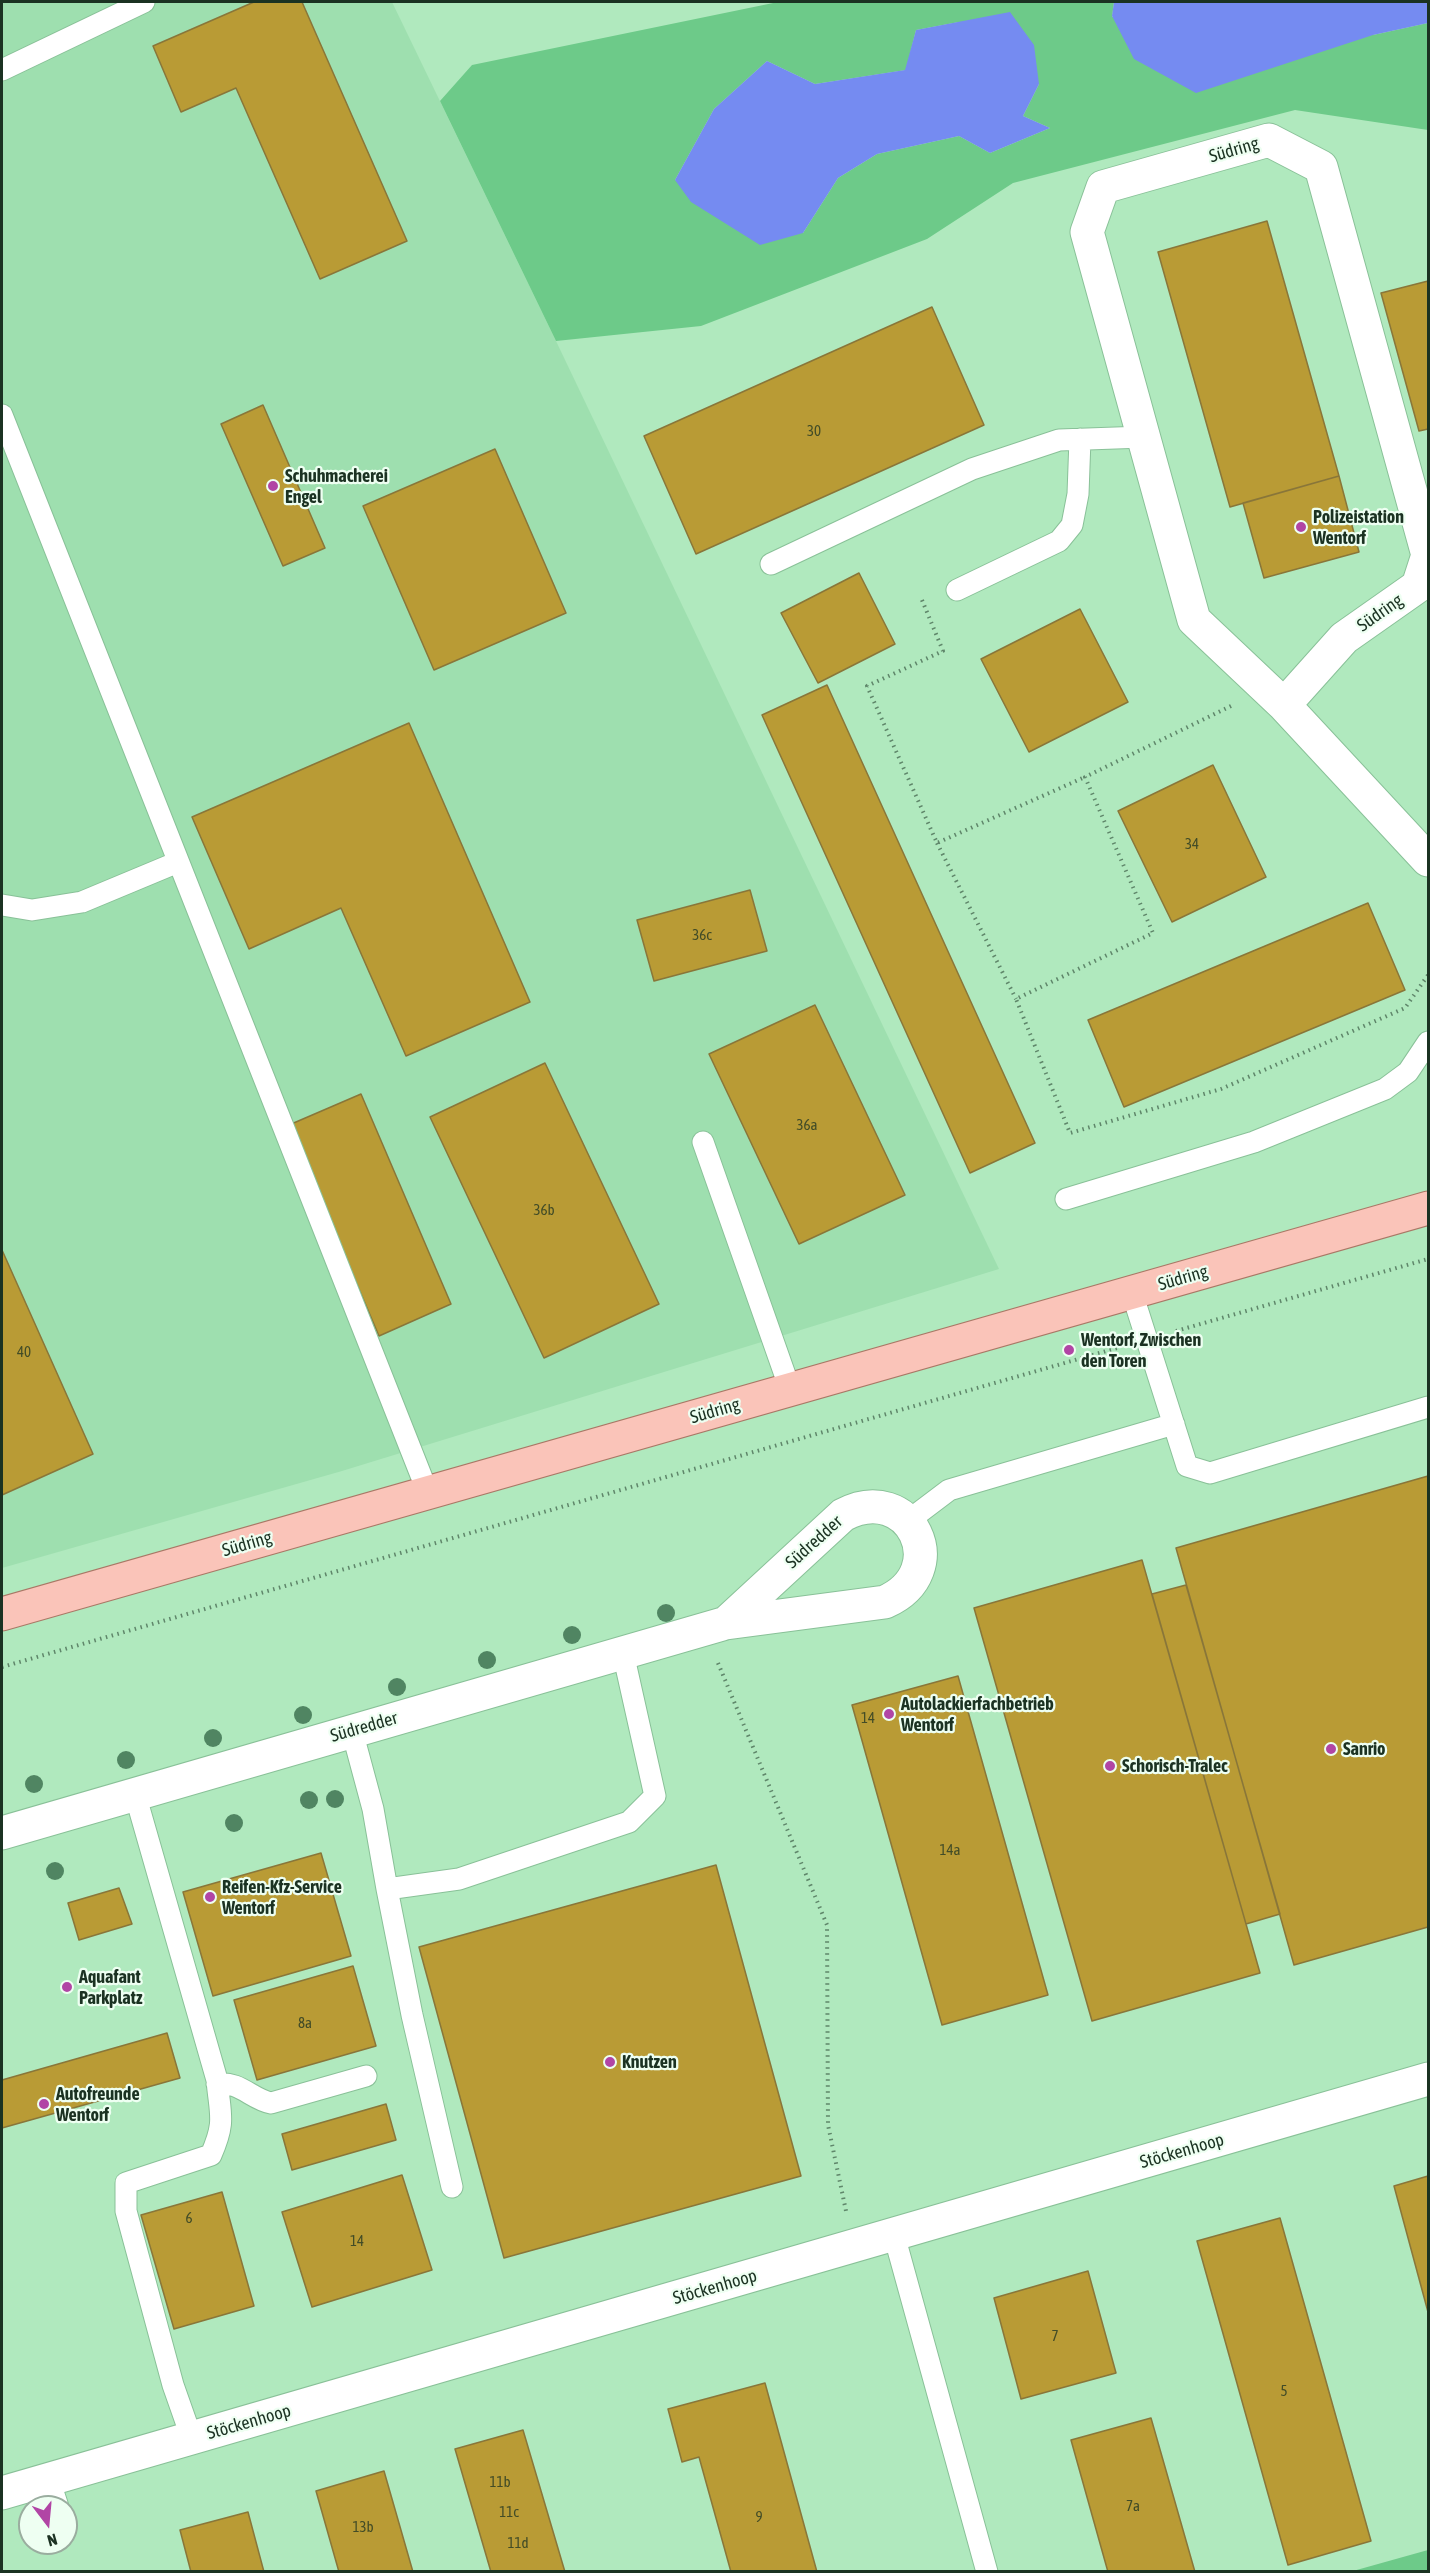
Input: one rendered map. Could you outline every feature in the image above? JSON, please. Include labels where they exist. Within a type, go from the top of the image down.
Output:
[{"type":"main road","name":"Südring","points":[[2,1614],[1428,1208]]},
{"type":"street","name":"Südring","points":[[1276,696],[1344,638],[1418,586],[1428,555],[1321,167],[1269,140],[1103,187],[1087,232],[1194,620],[1276,696],[1428,860]]},
{"type":"street","name":"Südredder","points":[[2,1833],[726,1623],[876,1604],[893,1598],[910,1585],[917,1574],[920,1561],[918,1539],[908,1521],[895,1511],[879,1506],[854,1509],[843,1515],[726,1623]]},
{"type":"street","name":"Stöckenhoop","points":[[2,2493],[53,2493],[192,2439],[1428,2079]]},
{"type":"lane","points":[[2,69],[144,2]]},
{"type":"lane","points":[[2,415],[428,1492]]},
{"type":"lane","points":[[771,564],[972,469],[1059,440],[1144,437]]},
{"type":"lane","points":[[957,590],[1059,541],[1072,525],[1078,494],[1080,439]]},
{"type":"lane","points":[[2,905],[32,910],[82,902],[178,862]]},
{"type":"lane","points":[[1066,1199],[1254,1142],[1385,1089],[1408,1072],[1428,1042]]},
{"type":"lane","points":[[703,1142],[790,1389]]},
{"type":"lane","points":[[1132,1293],[1186,1466],[1210,1473],[1428,1407]]},
{"type":"lane","points":[[908,1521],[949,1490],[1174,1424]]},
{"type":"lane","points":[[387,1890],[459,1879],[629,1822],[655,1796],[623,1653]]},
{"type":"lane","points":[[352,1731],[373,1809],[412,2015],[452,2187]]},
{"type":"lane","points":[[135,1794],[217,2084],[221,2108],[221,2131],[210,2155],[126,2183],[126,2211],[174,2385],[192,2439]]},
{"type":"lane","points":[[217,2084],[228,2083],[238,2086],[259,2101],[272,2103],[366,2076]]},
{"type":"lane","points":[[894,2235],[987,2571]]},
{"type":"path","points":[[922,600],[943,651],[867,686],[936,843],[1016,999],[1070,1133],[1221,1089],[1242,1080],[1405,1008],[1428,975]]},
{"type":"path","points":[[936,843],[1276,696]]},
{"type":"path","points":[[1016,999],[1153,933],[1085,777]]},
{"type":"path","points":[[2,1667],[1428,1259]]},
{"type":"path","points":[[726,1623],[715,1655],[827,1926],[828,2125],[854,2247]]},
{"type":"shaded area","points":[[2,2],[392,2],[999,1269],[342,1471],[2,1568]]},
{"type":"shaded area","points":[[778,2],[1114,2],[1112,17],[1373,35],[1428,23],[1428,130],[1295,110],[1013,183],[927,239],[701,326],[556,341],[440,101],[472,65]],"holes":[[[959,22],[1039,84],[1023,116],[1050,128],[990,153],[959,136],[877,154],[838,178],[803,233],[675,180],[714,109],[767,61],[815,84],[906,70],[916,30]]]},
{"type":"shaded area","points":[[1428,2550],[1428,2571],[1353,2571]]},
{"type":"water","points":[[1114,2],[1428,2],[1428,23],[1373,35],[1196,93],[1134,59],[1112,16]]},
{"type":"water","points":[[1010,12],[1034,45],[1039,84],[1023,116],[1050,128],[990,153],[959,136],[877,154],[838,178],[803,233],[760,245],[691,202],[675,180],[714,109],[767,61],[815,84],[905,70],[916,30]]},
{"type":"building","points":[[254,2],[302,2],[407,241],[320,279],[236,88],[181,112],[153,46]]},
{"type":"building","points":[[1267,221],[1339,476],[1230,507],[1158,252]]},
{"type":"building","points":[[1428,281],[1428,429],[1419,431],[1381,293]]},
{"type":"building","points":[[932,307],[984,425],[696,554],[644,436]]},
{"type":"building","name":"Schuhmacherei Engel","points":[[263,405],[325,548],[283,566],[221,424]]},
{"type":"building","points":[[495,449],[566,613],[434,670],[363,506]]},
{"type":"building","name":"Polizeistation Wentorf","points":[[1339,476],[1359,552],[1264,578],[1243,503]]},
{"type":"building","points":[[859,573],[895,644],[818,683],[781,613]]},
{"type":"building","points":[[1080,609],[1128,702],[1029,752],[981,659]]},
{"type":"building","points":[[827,685],[1035,1143],[970,1173],[762,715]]},
{"type":"building","points":[[409,723],[530,1002],[406,1056],[341,908],[249,949],[192,817]]},
{"type":"building","points":[[1213,765],[1266,877],[1172,922],[1118,811]]},
{"type":"building","points":[[750,890],[767,951],[654,981],[637,920]]},
{"type":"building","points":[[1368,903],[1405,990],[1124,1107],[1088,1020]]},
{"type":"building","points":[[815,1005],[905,1195],[799,1244],[709,1054]]},
{"type":"building","points":[[545,1063],[659,1304],[544,1358],[430,1117]]},
{"type":"building","points":[[361,1094],[451,1304],[379,1336],[289,1125]]},
{"type":"building","points":[[2,1250],[93,1454],[2,1495]]},
{"type":"building","name":"Sanrio","points":[[1428,1476],[1428,1927],[1294,1965],[1176,1548]]},
{"type":"building","name":"Schorisch-Tralec","points":[[1142,1560],[1260,1973],[1092,2021],[974,1608]]},
{"type":"building","points":[[1186,1585],[1280,1914],[1246,1924],[1152,1594]]},
{"type":"building","points":[[958,1676],[1048,1995],[942,2025],[852,1705]]},
{"type":"building","points":[[321,1853],[351,1956],[213,1996],[183,1892]]},
{"type":"building","name":"Knutzen","points":[[716,1865],[801,2176],[504,2258],[419,1947]]},
{"type":"building","points":[[119,1888],[132,1924],[79,1940],[68,1903]]},
{"type":"building","points":[[353,1966],[376,2046],[257,2080],[234,2000]]},
{"type":"building","name":"Autofreunde Wentorf","points":[[167,2033],[180,2078],[2,2128],[2,2080]]},
{"type":"building","points":[[386,2104],[396,2140],[292,2170],[282,2134]]},
{"type":"building","points":[[402,2175],[432,2270],[312,2307],[282,2212]]},
{"type":"building","points":[[1428,2176],[1428,2312],[1394,2186]]},
{"type":"building","points":[[222,2192],[254,2306],[174,2329],[141,2215]]},
{"type":"building","points":[[1280,2218],[1371,2541],[1288,2565],[1197,2241]]},
{"type":"building","points":[[1088,2271],[1116,2373],[1021,2399],[994,2298]]},
{"type":"building","points":[[765,2383],[817,2572],[731,2572],[699,2457],[682,2462],[668,2409]]},
{"type":"building","points":[[1151,2418],[1195,2572],[1108,2572],[1071,2440]]},
{"type":"building","points":[[523,2430],[565,2572],[491,2572],[455,2449]]},
{"type":"building","points":[[384,2471],[413,2572],[339,2572],[316,2491]]},
{"type":"building","points":[[248,2512],[264,2572],[191,2572],[180,2530]]},
{"type":"place","name":"Schuhmacherei Engel","points":[[273,486]]},
{"type":"place","name":"Polizeistation Wentorf","points":[[1301,527]]},
{"type":"place","name":"Wentorf, Zwischen den Toren","points":[[1069,1350]]},
{"type":"place","name":"Autolackierfachbetrieb Wentorf","points":[[889,1714]]},
{"type":"place","name":"Sanrio","points":[[1331,1749]]},
{"type":"place","name":"Schorisch-Tralec","points":[[1110,1766]]},
{"type":"place","name":"Reifen-Kfz-Service Wentorf","points":[[210,1897]]},
{"type":"place","name":"Aquafant Parkplatz","points":[[67,1987]]},
{"type":"place","name":"Knutzen","points":[[610,2062]]},
{"type":"place","name":"Autofreunde Wentorf","points":[[44,2104]]}]
